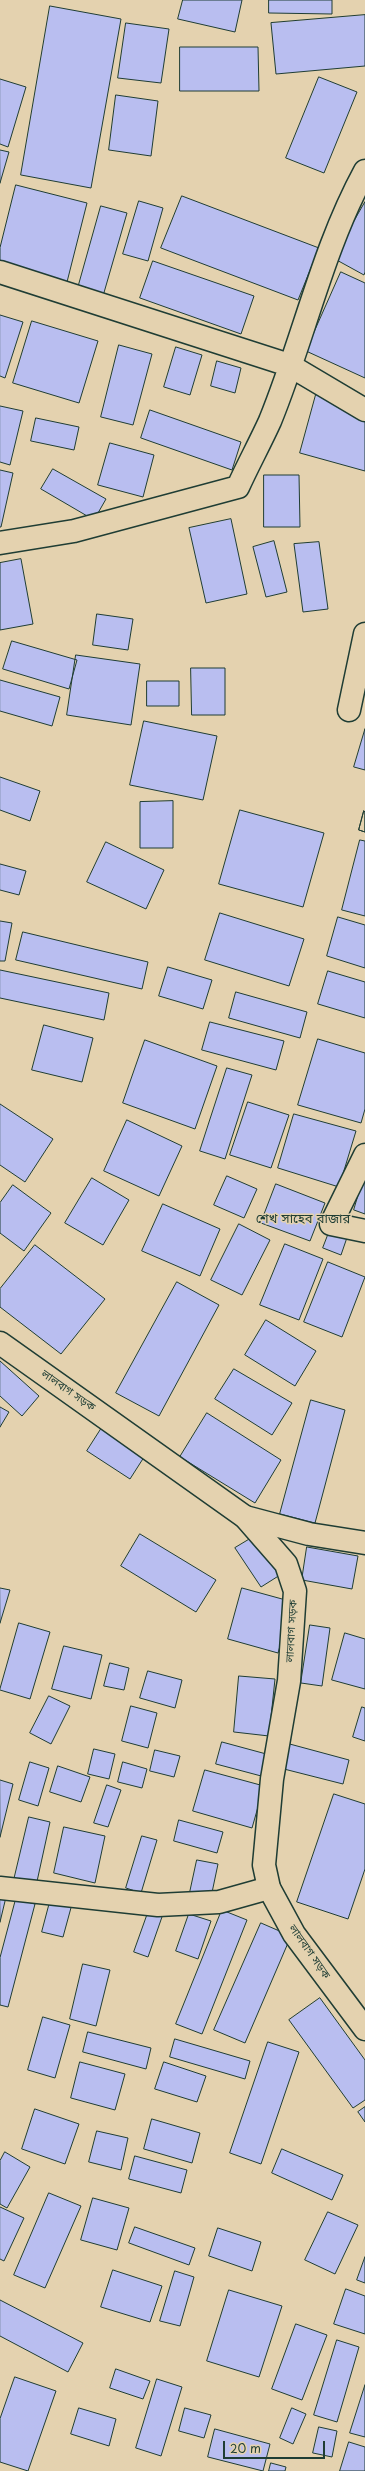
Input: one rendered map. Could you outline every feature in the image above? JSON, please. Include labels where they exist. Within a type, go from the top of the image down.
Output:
[{"type":"street","points":[[0,543],[74,531],[238,487],[270,421],[327,256],[347,204],[365,171]]},
{"type":"street","points":[[0,272],[289,365],[365,410]]},
{"type":"street","points":[[349,710],[365,634]]},
{"type":"street","points":[[365,1155],[331,1224],[365,1231]]},
{"type":"street","name":"লালবাগ সড়ক","points":[[0,1343],[244,1516],[286,1564],[295,1591],[289,1680],[272,1779],[266,1829],[264,1865],[269,1888],[294,1934],[365,2029]]},
{"type":"street","points":[[244,1516],[309,1534],[365,1543]]},
{"type":"street","points":[[0,1888],[158,1905],[219,1902],[269,1888]]},
{"type":"building","points":[[183,0],[242,0],[235,32],[178,19]]},
{"type":"building","points":[[269,0],[332,0],[332,14],[269,13]]},
{"type":"building","points":[[50,6],[121,19],[91,188],[21,175]]},
{"type":"building","points":[[365,15],[365,66],[276,74],[271,23]]},
{"type":"building","points":[[126,23],[169,29],[161,83],[118,78]]},
{"type":"building","points":[[180,47],[258,47],[259,91],[180,91]]},
{"type":"building","points":[[319,77],[357,92],[324,173],[286,158]]},
{"type":"building","points":[[0,79],[26,87],[8,147],[0,144]]},
{"type":"building","points":[[116,95],[158,101],[151,156],[109,150]]},
{"type":"building","points":[[0,150],[9,152],[0,183]]},
{"type":"building","points":[[16,185],[87,203],[67,282],[0,264],[0,248]]},
{"type":"building","points":[[182,196],[319,248],[298,300],[161,248]]},
{"type":"building","points":[[139,201],[163,208],[148,261],[123,254]]},
{"type":"building","points":[[365,202],[365,272],[364,275],[333,258]]},
{"type":"building","points":[[101,206],[127,213],[103,296],[78,288]]},
{"type":"building","points":[[153,261],[254,296],[241,334],[140,298]]},
{"type":"building","points":[[341,272],[365,283],[365,378],[306,351]]},
{"type":"building","points":[[0,315],[23,322],[5,378],[0,376]]},
{"type":"building","points":[[32,321],[98,341],[79,403],[13,383]]},
{"type":"building","points":[[119,345],[152,354],[133,425],[101,417]]},
{"type":"building","points":[[176,347],[202,355],[190,395],[164,387]]},
{"type":"building","points":[[217,361],[241,368],[235,393],[211,386]]},
{"type":"building","points":[[317,391],[365,404],[365,471],[300,453]]},
{"type":"building","points":[[0,406],[23,411],[10,465],[0,462]]},
{"type":"building","points":[[150,410],[241,442],[232,470],[141,438]]},
{"type":"building","points":[[36,418],[79,427],[74,450],[31,441]]},
{"type":"building","points":[[110,443],[154,455],[143,497],[98,485]]},
{"type":"building","points":[[53,469],[106,499],[94,520],[41,489]]},
{"type":"building","points":[[0,470],[13,473],[1,527],[0,527]]},
{"type":"building","points":[[264,475],[299,475],[300,527],[264,527]]},
{"type":"building","points":[[231,519],[247,594],[206,603],[189,528]]},
{"type":"building","points":[[274,541],[287,592],[266,597],[253,547]]},
{"type":"building","points":[[319,542],[328,609],[303,612],[294,544]]},
{"type":"building","points":[[21,559],[33,624],[0,630],[0,563]]},
{"type":"building","points":[[97,614],[133,619],[128,650],[93,645]]},
{"type":"building","points":[[12,641],[77,660],[69,689],[3,669]]},
{"type":"building","points":[[76,655],[140,664],[131,725],[67,715]]},
{"type":"building","points":[[191,668],[225,668],[225,715],[192,715]]},
{"type":"building","points":[[0,680],[60,697],[52,726],[0,711]]},
{"type":"building","points":[[147,681],[179,681],[179,706],[147,706]]},
{"type":"building","points":[[144,721],[217,736],[203,800],[130,785]]},
{"type":"building","points":[[365,729],[365,770],[354,767]]},
{"type":"building","points":[[0,777],[40,791],[30,821],[0,810]]},
{"type":"building","points":[[173,801],[173,848],[140,848],[140,802]]},
{"type":"building","points":[[240,810],[324,833],[303,907],[219,884]]},
{"type":"building","points":[[364,811],[365,812],[365,832],[359,830]]},
{"type":"building","points":[[364,811],[365,812],[365,832],[359,830]]},
{"type":"building","points":[[360,840],[365,841],[365,916],[342,910]]},
{"type":"building","points":[[106,842],[164,870],[146,909],[87,882]]},
{"type":"building","points":[[0,864],[26,871],[19,895],[0,890]]},
{"type":"building","points":[[220,913],[304,939],[289,986],[205,960]]},
{"type":"building","points":[[338,917],[365,925],[365,968],[327,956]]},
{"type":"building","points":[[0,921],[12,923],[5,961],[0,961]]},
{"type":"building","points":[[23,932],[148,962],[142,989],[16,960]]},
{"type":"building","points":[[168,967],[212,980],[203,1009],[159,996]]},
{"type":"building","points":[[0,970],[109,993],[104,1020],[0,998]]},
{"type":"building","points":[[328,971],[365,982],[365,1018],[318,1004]]},
{"type":"building","points":[[236,992],[307,1012],[300,1038],[229,1018]]},
{"type":"building","points":[[210,1022],[284,1041],[276,1070],[202,1050]]},
{"type":"building","points":[[44,1025],[93,1038],[82,1082],[32,1070]]},
{"type":"building","points":[[318,1039],[365,1053],[365,1109],[361,1123],[298,1105]]},
{"type":"building","points":[[145,1040],[217,1066],[195,1129],[123,1103]]},
{"type":"building","points":[[227,1068],[252,1075],[225,1159],[200,1151]]},
{"type":"building","points":[[248,1102],[289,1115],[271,1168],[230,1155]]},
{"type":"building","points":[[0,1104],[53,1139],[25,1182],[0,1165]]},
{"type":"building","points":[[294,1114],[356,1131],[339,1187],[278,1168]]},
{"type":"building","points":[[127,1120],[182,1146],[159,1196],[104,1171]]},
{"type":"building","points":[[365,1172],[365,1214],[354,1210]]},
{"type":"building","points":[[227,1176],[257,1189],[244,1218],[214,1205]]},
{"type":"building","points":[[92,1178],[129,1200],[103,1245],[65,1223]]},
{"type":"building","points":[[276,1184],[325,1203],[310,1241],[261,1223]]},
{"type":"building","points":[[13,1185],[51,1213],[24,1251],[0,1233],[0,1203]]},
{"type":"building","points":[[163,1204],[220,1229],[200,1276],[142,1251]]},
{"type":"building","points":[[335,1217],[352,1223],[341,1255],[323,1248]]},
{"type":"building","points":[[239,1224],[270,1240],[242,1295],[211,1280]]},
{"type":"building","points":[[285,1244],[323,1259],[299,1320],[260,1305]]},
{"type":"building","points":[[35,1245],[105,1299],[61,1354],[0,1307],[0,1289]]},
{"type":"building","points":[[328,1262],[365,1277],[342,1337],[304,1322]]},
{"type":"building","points":[[177,1282],[219,1305],[159,1416],[116,1393]]},
{"type":"building","points":[[266,1320],[316,1351],[295,1386],[245,1355]]},
{"type":"building","points":[[0,1361],[39,1396],[22,1416],[0,1396]]},
{"type":"building","points":[[234,1369],[292,1403],[272,1435],[215,1399]]},
{"type":"building","points":[[311,1400],[345,1410],[315,1523],[280,1514]]},
{"type":"building","points":[[0,1407],[9,1412],[0,1427]]},
{"type":"building","points":[[207,1413],[281,1460],[255,1503],[180,1457]]},
{"type":"building","points":[[103,1426],[146,1454],[130,1479],[87,1451]]},
{"type":"building","points":[[140,1534],[216,1580],[196,1612],[121,1566]]},
{"type":"building","points":[[255,1536],[280,1575],[261,1587],[235,1548]]},
{"type":"building","points":[[307,1547],[358,1556],[352,1589],[302,1580]]},
{"type":"building","points":[[0,1588],[10,1590],[0,1623]]},
{"type":"building","points":[[242,1588],[293,1602],[278,1653],[228,1639]]},
{"type":"building","points":[[19,1623],[50,1632],[30,1699],[0,1690]]},
{"type":"building","points":[[310,1625],[330,1628],[322,1686],[301,1683]]},
{"type":"building","points":[[345,1633],[365,1639],[365,1689],[332,1680]]},
{"type":"building","points":[[64,1646],[102,1655],[91,1699],[52,1689]]},
{"type":"building","points":[[110,1663],[129,1668],[124,1690],[104,1686]]},
{"type":"building","points":[[148,1671],[182,1680],[175,1708],[140,1698]]},
{"type":"building","points":[[239,1676],[275,1679],[269,1736],[234,1732]]},
{"type":"building","points":[[49,1696],[70,1706],[51,1744],[30,1733]]},
{"type":"building","points":[[131,1706],[157,1713],[148,1748],[122,1741]]},
{"type":"building","points":[[362,1707],[365,1708],[365,1741],[353,1737]]},
{"type":"building","points":[[222,1742],[270,1755],[265,1777],[216,1764]]},
{"type":"building","points":[[286,1743],[349,1760],[343,1784],[280,1768]]},
{"type":"building","points":[[94,1749],[115,1754],[109,1779],[88,1774]]},
{"type":"building","points":[[155,1750],[180,1756],[174,1777],[150,1771]]},
{"type":"building","points":[[30,1762],[49,1768],[38,1806],[19,1800]]},
{"type":"building","points":[[123,1762],[147,1769],[142,1788],[118,1782]]},
{"type":"building","points":[[58,1766],[90,1777],[81,1802],[50,1792]]},
{"type":"building","points":[[205,1770],[264,1786],[252,1828],[193,1811]]},
{"type":"building","points":[[0,1780],[13,1784],[0,1837]]},
{"type":"building","points":[[107,1785],[121,1790],[108,1827],[94,1823]]},
{"type":"building","points":[[334,1794],[365,1804],[365,1869],[348,1919],[297,1902]]},
{"type":"building","points":[[29,1817],[50,1822],[36,1886],[14,1880]]},
{"type":"building","points":[[179,1820],[223,1832],[217,1853],[174,1841]]},
{"type":"building","points":[[64,1827],[105,1836],[95,1883],[54,1873]]},
{"type":"building","points":[[142,1836],[157,1840],[141,1893],[126,1888]]},
{"type":"building","points":[[197,1860],[218,1864],[210,1902],[189,1897]]},
{"type":"building","points":[[0,1896],[6,1897],[0,1922]]},
{"type":"building","points":[[51,1898],[72,1904],[63,1937],[42,1932]]},
{"type":"building","points":[[16,1899],[35,1904],[8,2007],[0,2005],[0,1958]]},
{"type":"building","points":[[149,1910],[163,1914],[148,1957],[134,1952]]},
{"type":"building","points":[[222,1910],[247,1920],[202,2034],[176,2024]]},
{"type":"building","points":[[189,1914],[211,1921],[198,1959],[176,1951]]},
{"type":"building","points":[[261,1923],[291,1936],[245,2043],[214,2030]]},
{"type":"building","points":[[83,1964],[110,1970],[96,2026],[70,2019]]},
{"type":"building","points":[[320,1998],[365,2060],[365,2100],[353,2108],[289,2020]]},
{"type":"building","points":[[43,2017],[70,2025],[55,2078],[28,2070]]},
{"type":"building","points":[[88,2032],[151,2048],[146,2069],[83,2052]]},
{"type":"building","points":[[175,2039],[250,2061],[245,2079],[170,2057]]},
{"type":"building","points":[[268,2042],[299,2052],[261,2164],[230,2153]]},
{"type":"building","points":[[80,2062],[125,2074],[115,2110],[71,2098]]},
{"type":"building","points":[[164,2062],[206,2076],[197,2102],[155,2089]]},
{"type":"building","points":[[365,2107],[365,2122],[358,2112]]},
{"type":"building","points":[[35,2109],[79,2124],[65,2164],[22,2149]]},
{"type":"building","points":[[152,2119],[200,2133],[192,2163],[144,2149]]},
{"type":"building","points":[[97,2131],[128,2138],[121,2170],[89,2162]]},
{"type":"building","points":[[282,2149],[343,2175],[332,2200],[272,2173]]},
{"type":"building","points":[[5,2152],[30,2167],[7,2208],[0,2204],[0,2161]]},
{"type":"building","points":[[135,2156],[187,2170],[181,2193],[129,2179]]},
{"type":"building","points":[[49,2193],[81,2206],[45,2288],[14,2275]]},
{"type":"building","points":[[93,2198],[129,2208],[117,2250],[81,2240]]},
{"type":"building","points":[[0,2207],[24,2218],[4,2261],[0,2259]]},
{"type":"building","points":[[328,2212],[358,2225],[335,2274],[305,2260]]},
{"type":"building","points":[[135,2227],[195,2248],[189,2265],[129,2243]]},
{"type":"building","points":[[218,2228],[261,2242],[252,2271],[209,2256]]},
{"type":"building","points":[[365,2257],[365,2283],[357,2280]]},
{"type":"building","points":[[113,2270],[162,2286],[150,2322],[101,2307]]},
{"type":"building","points":[[175,2271],[194,2277],[180,2326],[160,2321]]},
{"type":"building","points":[[346,2289],[365,2296],[365,2334],[334,2324]]},
{"type":"building","points":[[229,2290],[282,2306],[259,2377],[207,2361]]},
{"type":"building","points":[[0,2300],[83,2343],[68,2372],[0,2336]]},
{"type":"building","points":[[296,2324],[327,2335],[302,2400],[272,2389]]},
{"type":"building","points":[[337,2340],[359,2347],[337,2422],[314,2415]]},
{"type":"building","points":[[116,2369],[150,2381],[143,2399],[110,2388]]},
{"type":"building","points":[[15,2377],[56,2391],[28,2471],[0,2462],[0,2419]]},
{"type":"building","points":[[157,2379],[182,2387],[161,2456],[136,2448]]},
{"type":"building","points":[[365,2385],[365,2437],[350,2433]]},
{"type":"building","points":[[79,2408],[116,2419],[109,2446],[71,2434]]},
{"type":"building","points":[[185,2408],[211,2415],[204,2438],[179,2431]]},
{"type":"building","points":[[292,2408],[306,2414],[293,2444],[280,2438]]},
{"type":"building","points":[[319,2427],[337,2431],[332,2457],[313,2453]]},
{"type":"building","points":[[215,2429],[270,2444],[263,2471],[208,2457]]},
{"type":"building","points":[[349,2442],[365,2447],[365,2471],[340,2471]]},
{"type":"building","points":[[271,2463],[286,2467],[285,2471],[269,2471]]},
{"type":"district","name":"শেখ সাহেব বাজার","points":[[303,1219]]}]
